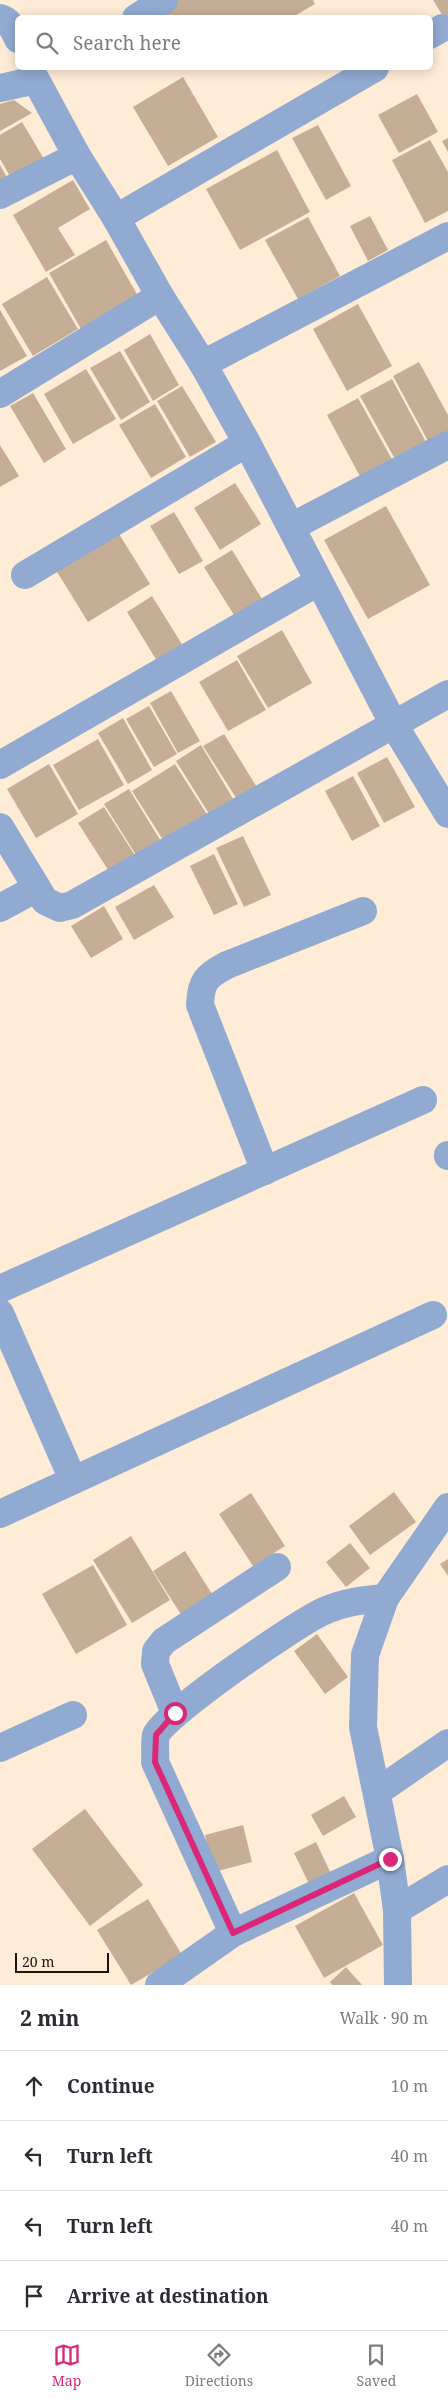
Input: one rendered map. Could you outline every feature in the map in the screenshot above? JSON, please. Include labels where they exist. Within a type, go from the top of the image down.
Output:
[{"type":"street","points":[[141,15],[164,0]]},
{"type":"street","points":[[0,18],[3,18],[15,34]]},
{"type":"street","points":[[116,218],[372,70]]},
{"type":"street","points":[[0,88],[41,72],[77,156],[116,218],[160,296],[203,364],[291,527],[394,725],[448,814]]},
{"type":"street","points":[[0,195],[77,156]]},
{"type":"street","points":[[203,364],[448,236]]},
{"type":"street","points":[[0,394],[160,296]]},
{"type":"street","points":[[25,576],[247,444]]},
{"type":"street","points":[[291,527],[448,445]]},
{"type":"street","points":[[0,765],[318,582]]},
{"type":"street","points":[[0,827],[45,902],[60,908],[72,904],[448,694]]},
{"type":"street","points":[[0,908],[37,888]]},
{"type":"street","points":[[265,1171],[200,1005],[201,987],[211,973],[227,964],[363,911]]},
{"type":"street","points":[[0,1289],[423,1100]]},
{"type":"street","points":[[0,1313],[73,1480]]},
{"type":"street","points":[[0,1514],[433,1315]]},
{"type":"street","points":[[398,1985],[397,1910],[390,1859],[363,1727],[365,1655],[385,1598],[448,1507]]},
{"type":"street","points":[[175,1713],[155,1664],[156,1651],[164,1641],[277,1567]]},
{"type":"street","points":[[233,1933],[155,1762],[156,1735],[175,1713],[297,1625],[352,1600],[385,1598]]},
{"type":"street","points":[[0,1748],[73,1715]]},
{"type":"street","points":[[377,1792],[448,1743]]},
{"type":"street","points":[[159,1985],[233,1933],[390,1859]]},
{"type":"street","points":[[397,1910],[448,1880]]},
{"type":"building","points":[[172,0],[313,0],[315,4],[296,15],[162,15],[158,8]]},
{"type":"building","points":[[433,0],[448,0],[448,15],[444,18]]},
{"type":"building","points":[[183,77],[218,137],[168,166],[133,107]]},
{"type":"building","points":[[417,94],[438,132],[399,153],[378,115]]},
{"type":"building","points":[[14,100],[32,113],[0,131],[0,104]]},
{"type":"building","points":[[22,122],[44,159],[11,178],[0,159],[0,135]]},
{"type":"building","points":[[318,125],[351,186],[326,200],[292,138]]},
{"type":"building","points":[[448,138],[448,152],[442,141]]},
{"type":"building","points":[[430,140],[448,172],[448,211],[425,223],[392,160]]},
{"type":"building","points":[[277,150],[310,212],[240,250],[206,189]]},
{"type":"building","points":[[0,165],[7,177],[0,181]]},
{"type":"building","points":[[73,180],[90,209],[58,228],[75,255],[46,272],[13,215]]},
{"type":"building","points":[[370,216],[388,250],[368,261],[350,226]]},
{"type":"building","points":[[308,217],[340,276],[298,299],[265,240]]},
{"type":"building","points":[[106,240],[138,296],[81,329],[49,273]]},
{"type":"building","points":[[47,277],[78,329],[33,356],[2,304]]},
{"type":"building","points":[[358,304],[392,366],[347,391],[313,329]]},
{"type":"building","points":[[0,310],[27,356],[0,371]]},
{"type":"building","points":[[150,334],[179,385],[153,401],[124,350]]},
{"type":"building","points":[[120,351],[150,402],[121,420],[90,368]]},
{"type":"building","points":[[419,362],[448,415],[448,433],[429,443],[393,376]]},
{"type":"building","points":[[86,369],[116,419],[73,444],[44,394]]},
{"type":"building","points":[[392,379],[427,444],[396,461],[360,396]]},
{"type":"building","points":[[182,386],[216,442],[190,457],[157,401]]},
{"type":"building","points":[[33,393],[66,449],[44,463],[10,406]]},
{"type":"building","points":[[358,398],[394,463],[362,480],[327,415]]},
{"type":"building","points":[[155,404],[186,457],[151,478],[119,425]]},
{"type":"building","points":[[0,445],[19,476],[0,487]]},
{"type":"building","points":[[235,483],[261,524],[220,550],[194,508]]},
{"type":"building","points":[[386,506],[430,585],[368,619],[324,540]]},
{"type":"building","points":[[174,512],[203,561],[179,574],[150,526]]},
{"type":"building","points":[[116,529],[150,584],[88,622],[54,567]]},
{"type":"building","points":[[232,550],[262,599],[234,615],[204,567]]},
{"type":"building","points":[[152,596],[183,646],[157,661],[127,612]]},
{"type":"building","points":[[282,630],[312,683],[268,708],[237,656]]},
{"type":"building","points":[[237,660],[266,710],[228,731],[199,682]]},
{"type":"building","points":[[171,691],[200,741],[178,753],[150,703]]},
{"type":"building","points":[[149,706],[177,754],[154,767],[126,719]]},
{"type":"building","points":[[123,718],[152,770],[128,784],[98,733]]},
{"type":"building","points":[[224,734],[258,789],[238,801],[203,746]]},
{"type":"building","points":[[98,739],[124,785],[79,810],[53,765]]},
{"type":"building","points":[[201,745],[235,802],[211,817],[176,761]]},
{"type":"building","points":[[387,757],[415,807],[384,823],[357,773]]},
{"type":"building","points":[[49,764],[78,814],[36,838],[7,789]]},
{"type":"building","points":[[175,764],[208,816],[165,843],[132,791]]},
{"type":"building","points":[[353,776],[380,826],[352,841],[325,791]]},
{"type":"building","points":[[129,789],[162,843],[138,858],[104,804]]},
{"type":"building","points":[[104,807],[136,857],[110,873],[78,823]]},
{"type":"building","points":[[243,836],[271,895],[244,907],[216,848]]},
{"type":"building","points":[[214,854],[238,904],[214,915],[190,866]]},
{"type":"building","points":[[154,885],[174,917],[134,940],[115,907]]},
{"type":"building","points":[[104,906],[123,939],[91,958],[71,926]]},
{"type":"building","points":[[394,1492],[416,1522],[370,1555],[349,1526]]},
{"type":"building","points":[[251,1493],[285,1546],[253,1566],[219,1514]]},
{"type":"building","points":[[131,1536],[170,1600],[132,1623],[93,1560]]},
{"type":"building","points":[[350,1543],[370,1568],[346,1587],[326,1562]]},
{"type":"building","points":[[185,1551],[217,1602],[186,1622],[153,1571]]},
{"type":"building","points":[[448,1559],[448,1576],[440,1564]]},
{"type":"building","points":[[93,1565],[127,1625],[76,1654],[42,1594]]},
{"type":"building","points":[[317,1634],[348,1677],[325,1694],[294,1651]]},
{"type":"building","points":[[344,1796],[356,1817],[323,1836],[311,1815]]},
{"type":"building","points":[[85,1809],[143,1885],[90,1926],[32,1849]]},
{"type":"building","points":[[243,1825],[252,1862],[214,1872],[205,1835]]},
{"type":"building","points":[[316,1842],[333,1878],[311,1888],[294,1853]]},
{"type":"building","points":[[354,1893],[383,1945],[324,1978],[295,1926]]},
{"type":"building","points":[[148,1899],[182,1955],[131,1985],[97,1930]]},
{"type":"building","points":[[346,1967],[362,1985],[332,1985],[330,1982]]},
{"type":"route","points":[[175,1713],[156,1735],[155,1762],[233,1933],[390,1859]]}]
